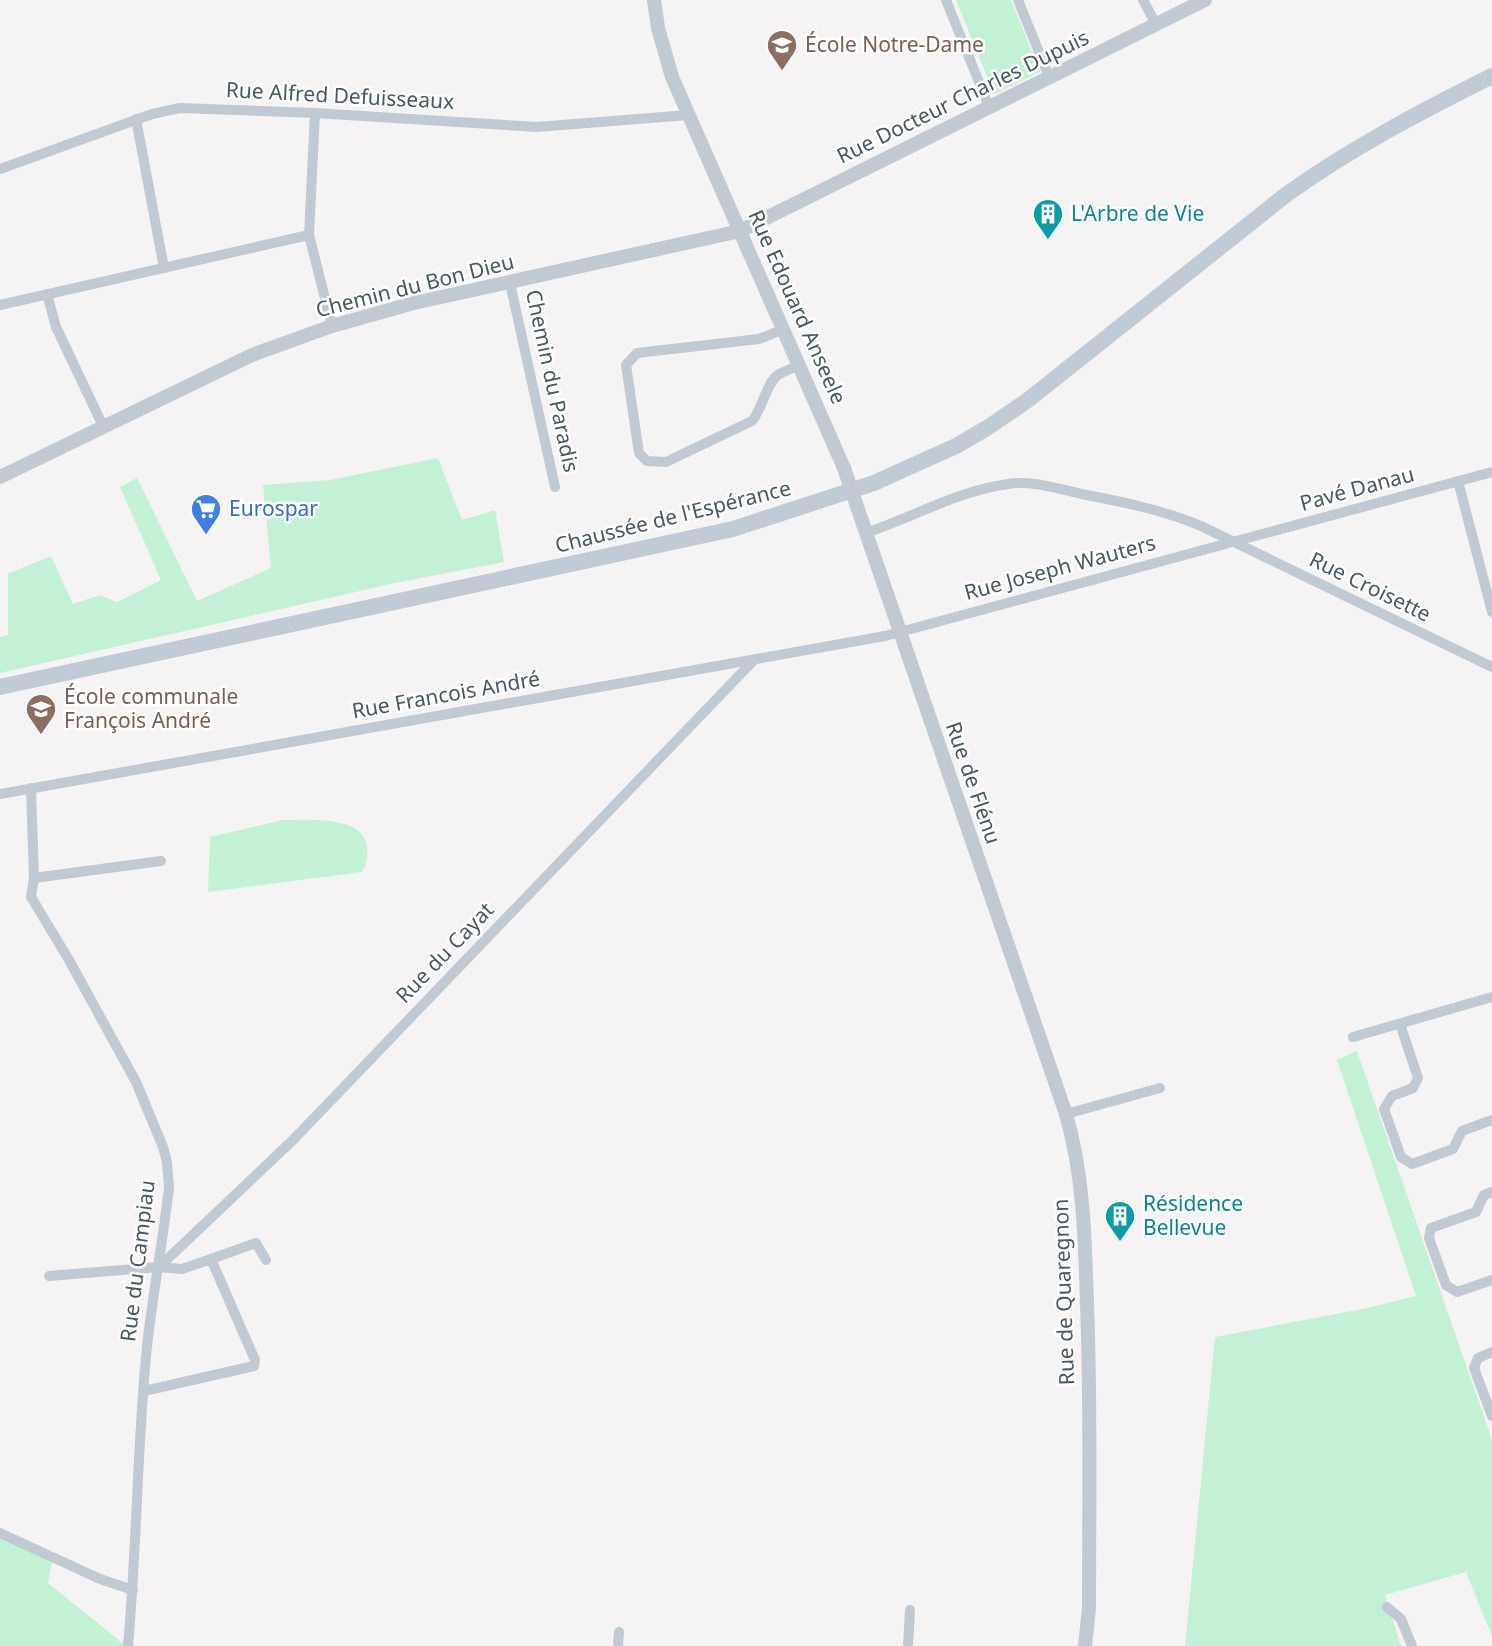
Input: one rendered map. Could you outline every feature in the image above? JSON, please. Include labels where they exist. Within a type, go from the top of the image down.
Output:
[{"type":"main road","name":"Chaussée de l'Espérance","points":[[0,687],[733,528],[874,483],[918,465],[987,428],[1061,375],[1287,194],[1320,171],[1382,132],[1492,76]]},
{"type":"street","name":"Rue Edouard Anseele","points":[[654,0],[662,45],[672,77],[844,468],[899,633]]},
{"type":"street","points":[[946,0],[989,107]]},
{"type":"street","points":[[1018,0],[1049,77]]},
{"type":"street","points":[[1143,0],[1156,24]]},
{"type":"street","name":"Rue Docteur Charles Dupuis","points":[[740,231],[1205,0]]},
{"type":"street","name":"Rue Alfred Defuisseaux","points":[[0,169],[136,120],[180,108],[315,113],[537,127],[688,115]]},
{"type":"street","points":[[315,113],[309,235],[332,326]]},
{"type":"street","points":[[136,120],[164,268]]},
{"type":"street","name":"Chemin du Bon Dieu","points":[[0,477],[252,355],[332,326],[414,303],[740,231]]},
{"type":"street","points":[[0,305],[309,235]]},
{"type":"street","name":"Chemin du Paradis","points":[[510,283],[555,487]]},
{"type":"street","points":[[47,294],[56,327],[103,426]]},
{"type":"street","points":[[784,329],[759,339],[637,353],[626,365],[639,453],[647,461],[666,463],[752,421],[761,411],[766,392],[776,376],[800,365]]},
{"type":"street","name":"Pavé Danau","points":[[1232,541],[1492,472]]},
{"type":"street","points":[[1458,481],[1492,612]]},
{"type":"street","name":"Rue Croisette","points":[[865,529],[942,501],[992,487],[1021,483],[1158,510],[1202,526],[1492,667]]},
{"type":"street","name":"Rue Joseph Wauters","points":[[899,633],[1232,541]]},
{"type":"street","name":"Rue Francois André","points":[[0,794],[899,633]]},
{"type":"street","name":"Rue de Flénu","points":[[899,633],[1007,947]]},
{"type":"street","name":"Rue du Cayat","points":[[159,1267],[292,1140],[754,660]]},
{"type":"street","name":"Rue du Campiau","points":[[31,788],[34,878],[32,897],[136,1082],[167,1162],[169,1187],[144,1391],[128,1646]]},
{"type":"street","points":[[34,878],[161,861]]},
{"type":"street","name":"Rue de Quaregnon","points":[[1007,947],[1066,1114],[1077,1154],[1087,1288],[1090,1477],[1089,1608],[1085,1646]]},
{"type":"street","points":[[1353,1037],[1492,997]]},
{"type":"street","points":[[1400,1024],[1418,1078],[1413,1088],[1392,1096],[1384,1109],[1401,1157],[1412,1164],[1453,1149],[1462,1131],[1492,1120]]},
{"type":"street","points":[[1066,1114],[1160,1088]]},
{"type":"street","points":[[1492,1192],[1484,1195],[1476,1212],[1432,1228],[1429,1238],[1446,1285],[1457,1292],[1492,1279]]},
{"type":"street","points":[[49,1276],[159,1267],[182,1269],[256,1243],[266,1260]]},
{"type":"street","points":[[144,1391],[254,1366],[255,1360],[211,1259]]},
{"type":"street","points":[[1492,1352],[1478,1358],[1474,1368],[1492,1416]]},
{"type":"street","points":[[0,1533],[100,1579],[133,1590]]},
{"type":"street","points":[[1387,1607],[1401,1619],[1412,1646]]},
{"type":"street","points":[[908,1646],[911,1610]]},
{"type":"street","points":[[618,1632],[618,1646]]},
{"type":"green space","points":[[956,0],[1011,0],[1040,72],[994,94]]},
{"type":"green space","points":[[438,458],[462,520],[495,510],[504,562],[395,583],[0,673],[0,637],[8,635],[8,574],[51,556],[73,604],[100,595],[117,602],[161,580],[120,487],[137,478],[197,601],[271,568],[263,485],[330,480]]},
{"type":"green space","points":[[283,820],[332,821],[355,829],[363,836],[367,846],[367,859],[362,872],[208,892],[210,837]]},
{"type":"green space","points":[[1357,1051],[1492,1440],[1492,1636],[1466,1572],[1385,1595],[1401,1646],[1185,1646],[1215,1337],[1368,1308],[1416,1296],[1337,1060]]},
{"type":"green space","points":[[0,1533],[53,1557],[48,1583],[126,1646],[0,1646]]},
{"type":"place","name":"École Notre-Dame","points":[[782,72]]},
{"type":"place","name":"L'Arbre de Vie","points":[[1048,241]]},
{"type":"place","name":"Eurospar","points":[[206,536]]},
{"type":"place","name":"École communale François André","points":[[41,736]]},
{"type":"place","name":"Résidence Bellevue","points":[[1120,1243]]}]
